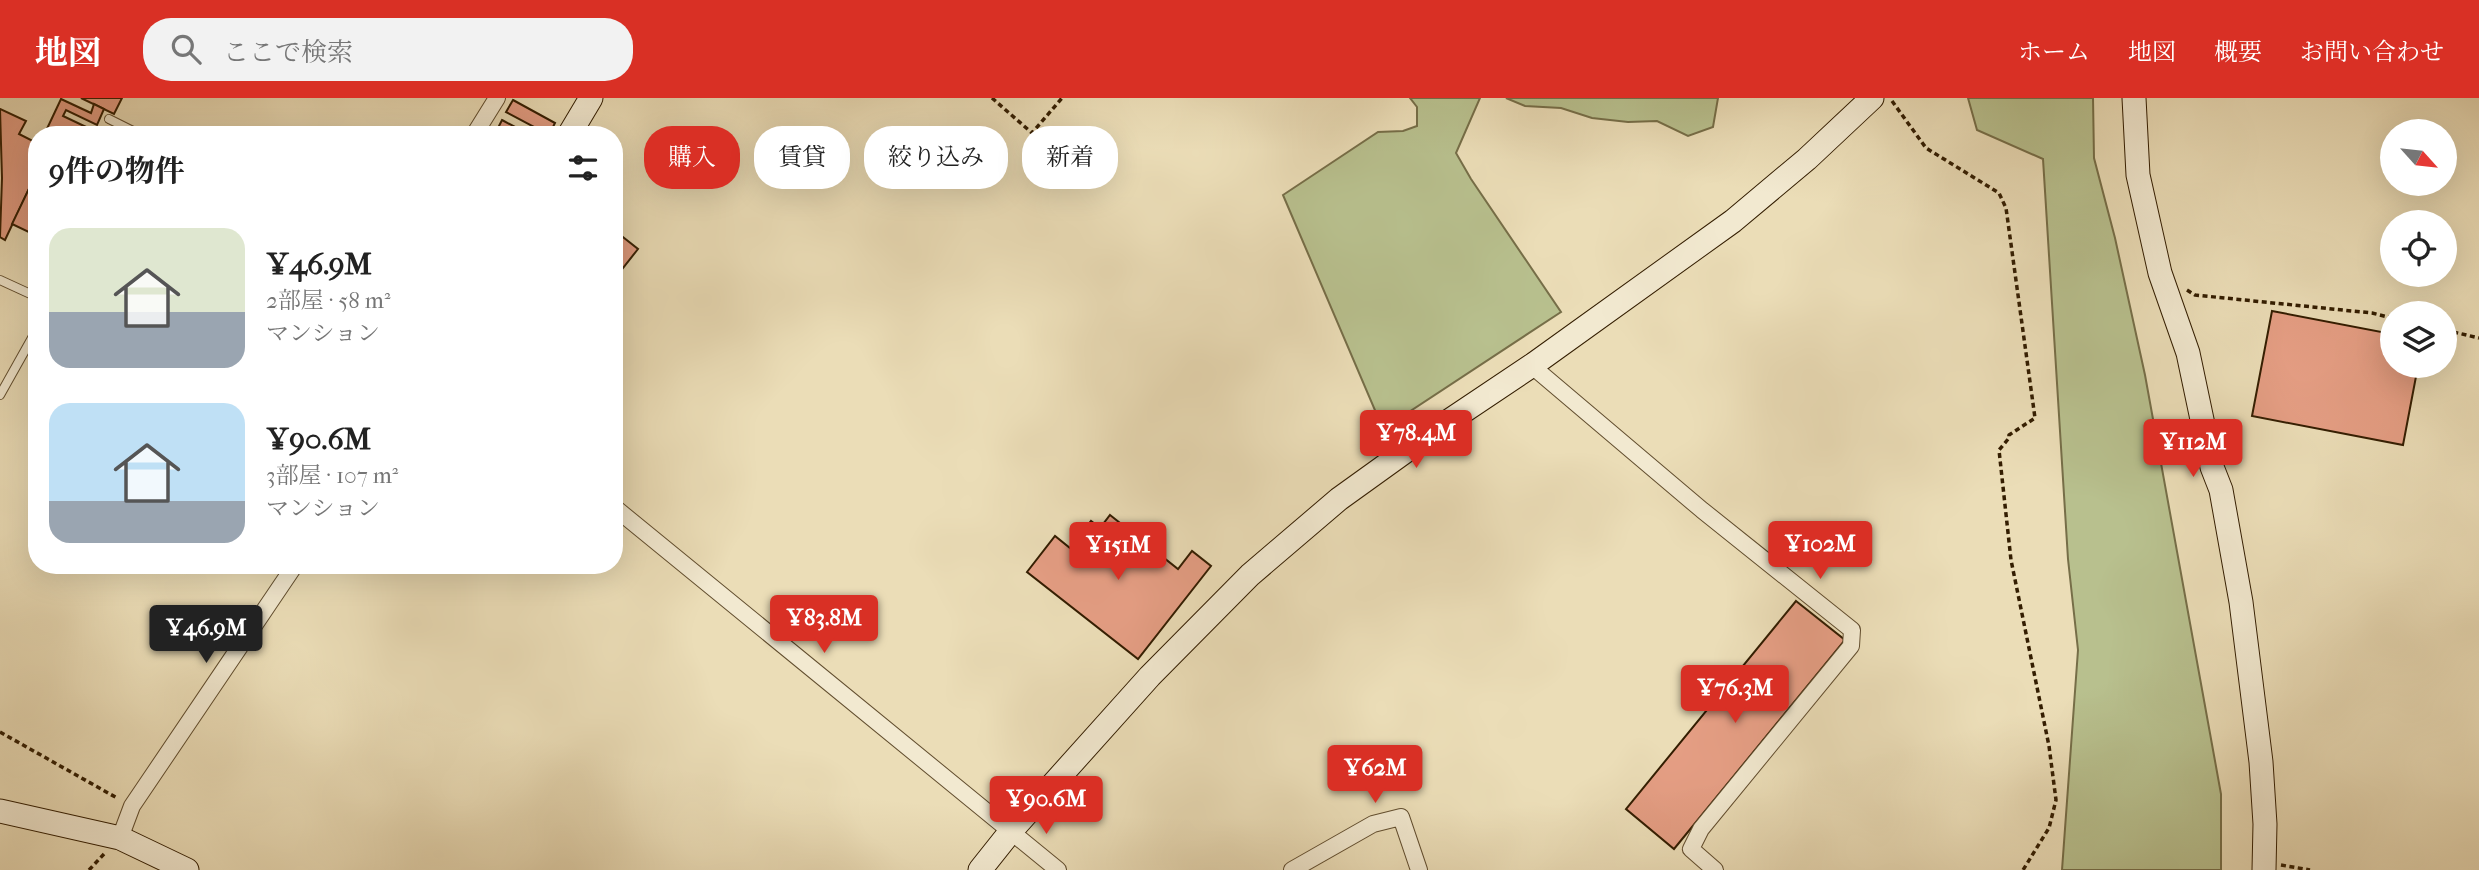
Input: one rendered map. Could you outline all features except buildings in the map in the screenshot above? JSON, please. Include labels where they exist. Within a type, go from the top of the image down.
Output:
[{"type":"street","points":[[479,126],[496,98]]},
{"type":"street","points":[[574,126],[591,98]]},
{"type":"street","points":[[980,870],[1011,831],[1150,676],[1250,575],[1339,499],[1427,435],[1532,366],[1733,221],[1807,159],[1872,98]]},
{"type":"street","points":[[2134,98],[2138,175],[2160,273],[2188,353],[2212,467],[2221,490],[2241,602],[2261,762],[2265,866]]},
{"type":"street","points":[[1532,366],[1702,510],[1852,631],[1851,646],[1701,829],[1691,849],[1715,870]]},
{"type":"street","points":[[623,515],[1058,870]]},
{"type":"street","points":[[120,838],[132,806],[289,574]]},
{"type":"street","points":[[0,811],[120,838],[187,870]]},
{"type":"street","points":[[1292,870],[1373,824],[1401,817],[1419,870]]},
{"type":"lane","points":[[109,119],[123,126]]},
{"type":"lane","points":[[0,280],[28,293]]},
{"type":"lane","points":[[0,395],[28,345]]},
{"type":"path","points":[[992,98],[1032,133],[1062,98]]},
{"type":"path","points":[[1890,98],[1914,135],[1926,148],[1999,193],[2006,208],[2035,418],[2009,435],[1999,450],[2011,559],[2049,746],[2056,800],[2049,828],[2022,870]]},
{"type":"path","points":[[2160,273],[2195,295],[2380,315]]},
{"type":"path","points":[[2457,333],[2479,338]]},
{"type":"path","points":[[0,732],[132,806]]},
{"type":"path","points":[[2265,866],[2310,870]]},
{"type":"green space","points":[[1410,98],[1480,98],[1456,153],[1561,312],[1383,429],[1283,195],[1378,132],[1403,131],[1417,126],[1417,107]]},
{"type":"green space","points":[[1506,98],[1718,98],[1713,127],[1688,136],[1657,121],[1628,122],[1592,118],[1561,108],[1525,106]]},
{"type":"green space","points":[[1968,98],[2093,98],[2094,158],[2115,238],[2145,375],[2221,794],[2221,870],[2062,870],[2078,650],[2068,559],[2043,159],[1977,130]]}]
